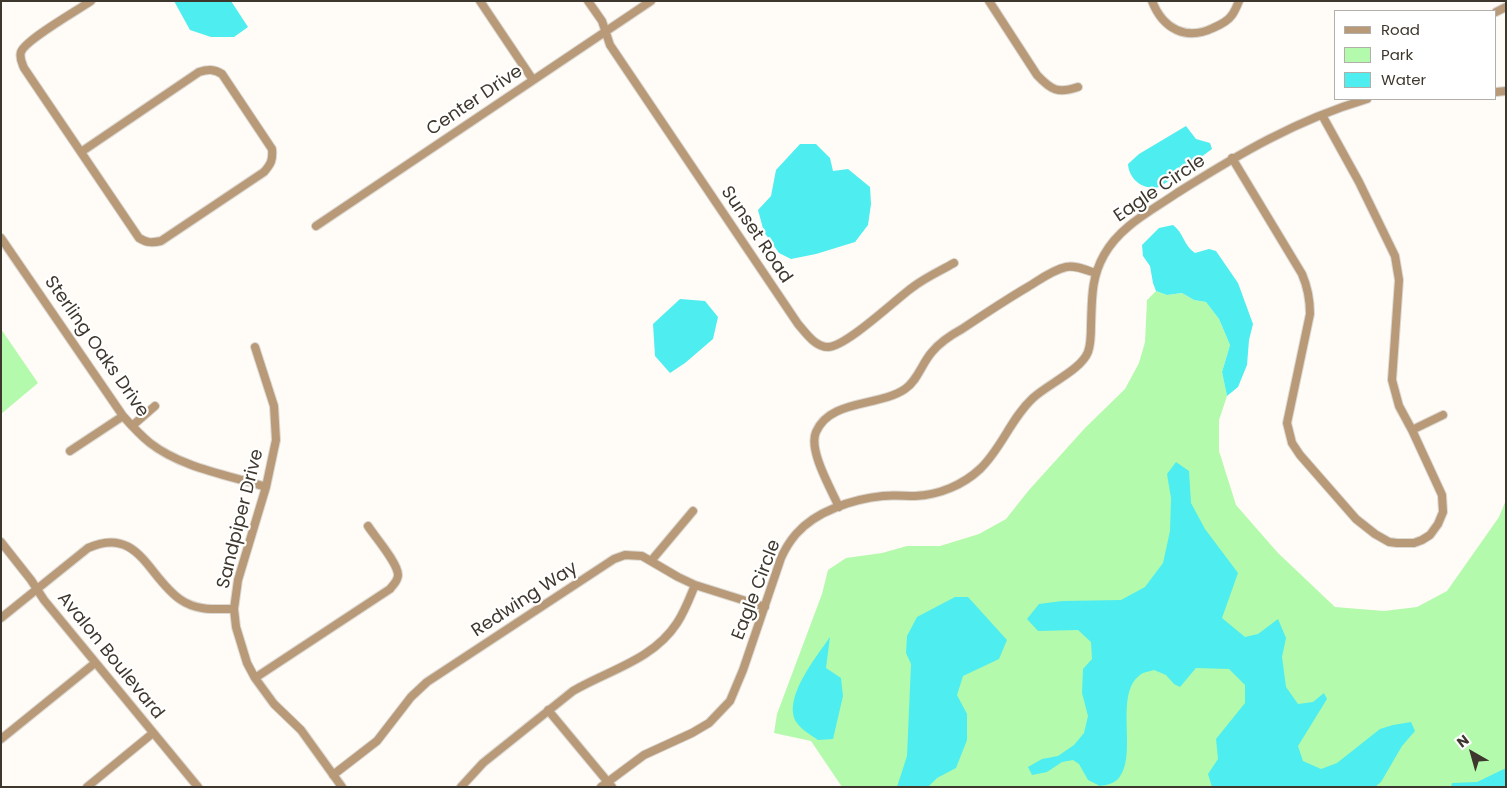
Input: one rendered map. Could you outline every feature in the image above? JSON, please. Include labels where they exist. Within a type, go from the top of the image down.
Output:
[{"type":"street","points":[[81,152],[199,72],[215,70],[222,74],[272,149],[273,157],[271,164],[264,172],[161,241],[144,242],[139,238],[24,68],[20,54],[29,42],[90,1]]},
{"type":"street","points":[[480,1],[533,80]]},
{"type":"street","name":"Sunset Road","points":[[588,1],[602,21],[610,44],[615,52],[798,324],[812,341],[827,347],[837,345],[853,336],[912,287],[954,264]]},
{"type":"street","name":"Center Drive","points":[[316,226],[651,1]]},
{"type":"street","points":[[989,1],[1037,75],[1047,85],[1058,91],[1078,87]]},
{"type":"street","points":[[1152,1],[1159,15],[1175,30],[1198,35],[1222,24],[1232,17],[1239,1]]},
{"type":"street","name":"Eagle Circle","points":[[607,785],[644,756],[692,734],[719,714],[730,701],[737,686],[781,558],[788,545],[804,526],[828,511],[871,497],[916,496],[944,491],[969,478],[982,468],[1023,408],[1046,387],[1074,370],[1087,355],[1091,337],[1092,299],[1096,272],[1113,241],[1128,226],[1232,158],[1284,130],[1364,100]]},
{"type":"street","points":[[1232,158],[1308,287],[1310,314],[1287,423],[1292,443],[1300,455],[1356,519],[1389,542],[1414,543],[1430,534],[1438,524],[1443,512],[1442,496],[1399,406],[1392,380],[1399,280],[1395,256],[1359,182],[1322,115]]},
{"type":"street","name":"Sterling Oaks Drive","points":[[1,238],[122,416],[151,444],[197,466],[266,487]]},
{"type":"street","points":[[839,507],[817,457],[814,444],[815,433],[822,422],[832,414],[844,409],[893,395],[906,388],[932,352],[945,340],[985,313],[1053,272],[1067,266],[1096,272]]},
{"type":"street","name":"Sandpiper Drive","points":[[255,347],[274,406],[276,440],[266,487],[238,580],[234,609],[236,627],[241,647],[255,678],[274,704],[301,730],[342,787]]},
{"type":"street","points":[[132,426],[155,406]]},
{"type":"street","points":[[1412,430],[1443,415]]},
{"type":"street","points":[[70,452],[122,416]]},
{"type":"street","points":[[651,561],[693,511]]},
{"type":"street","points":[[255,678],[390,589],[396,582],[398,574],[395,566],[368,526]]},
{"type":"street","name":"Avalon Boulevard","points":[[1,542],[44,600],[198,787]]},
{"type":"street","points":[[1,618],[88,548],[100,543],[110,542],[133,549],[143,557],[173,593],[192,606],[203,609],[234,609]]},
{"type":"street","name":"Redwing Way","points":[[333,775],[377,741],[411,697],[427,682],[614,559],[625,554],[634,554],[651,561],[696,585],[765,607]]},
{"type":"street","points":[[461,787],[483,763],[573,691],[644,656],[656,647],[678,622],[696,585]]},
{"type":"street","points":[[1,739],[95,663]]},
{"type":"street","points":[[548,710],[607,785]]},
{"type":"street","points":[[87,787],[153,733]]},
{"type":"green space","points":[[1156,291],[1167,295],[1182,293],[1194,300],[1206,302],[1219,319],[1230,345],[1222,372],[1227,396],[1219,420],[1219,451],[1236,505],[1278,553],[1335,607],[1384,611],[1417,607],[1447,591],[1499,517],[1506,500],[1506,785],[1503,787],[842,787],[811,741],[774,733],[777,714],[822,594],[828,570],[846,558],[882,553],[907,546],[940,546],[979,534],[1006,519],[1029,490],[1085,428],[1125,389],[1139,363],[1145,342],[1147,300]]},
{"type":"green space","points":[[1,329],[38,383],[1,414]]},
{"type":"water","points":[[174,1],[231,1],[248,27],[234,37],[211,37],[190,30]]},
{"type":"water","points":[[1186,126],[1196,139],[1210,143],[1212,149],[1160,187],[1148,187],[1138,183],[1131,175],[1128,164],[1139,154]]},
{"type":"water","points":[[800,144],[816,144],[830,158],[833,171],[848,169],[870,187],[871,204],[868,225],[855,242],[816,254],[791,259],[779,253],[764,232],[758,210],[771,196],[776,170]]},
{"type":"water","points":[[1173,225],[1179,231],[1188,247],[1195,253],[1209,249],[1216,251],[1238,283],[1253,324],[1249,340],[1247,365],[1238,387],[1227,396],[1222,372],[1230,345],[1219,319],[1206,302],[1194,300],[1182,293],[1167,295],[1156,291],[1150,266],[1143,256],[1142,245],[1159,228]]},
{"type":"water","points":[[680,299],[705,301],[718,317],[713,339],[670,373],[655,356],[653,324]]},
{"type":"water","points":[[1176,462],[1189,471],[1191,503],[1205,529],[1238,573],[1222,618],[1245,637],[1258,634],[1278,619],[1286,638],[1282,657],[1286,687],[1298,704],[1313,702],[1324,693],[1327,699],[1298,746],[1303,761],[1321,769],[1337,763],[1380,729],[1411,722],[1415,731],[1402,746],[1381,782],[1375,787],[1212,787],[1208,774],[1218,759],[1216,739],[1245,703],[1245,685],[1229,669],[1196,668],[1180,687],[1174,684],[1166,675],[1154,670],[1143,673],[1134,682],[1129,694],[1127,708],[1127,755],[1124,768],[1118,779],[1114,782],[1100,786],[1088,780],[1079,764],[1073,760],[1062,762],[1047,772],[1032,775],[1028,767],[1042,759],[1058,756],[1074,745],[1084,733],[1088,716],[1082,693],[1083,669],[1092,659],[1091,642],[1078,630],[1038,631],[1027,619],[1039,604],[1062,601],[1121,600],[1145,587],[1163,563],[1170,531],[1171,498],[1167,474]]},
{"type":"water","points":[[955,597],[968,597],[1007,640],[999,659],[963,676],[957,695],[967,714],[967,740],[956,768],[937,778],[928,787],[897,787],[907,756],[911,664],[906,653],[907,636],[917,617]]},
{"type":"water","points":[[830,637],[826,668],[841,678],[843,696],[833,739],[818,740],[797,723],[793,713],[794,703],[797,691],[810,666]]},
{"type":"water","points":[[1506,768],[1506,785],[1503,787],[1451,787],[1452,783],[1477,782]]}]
